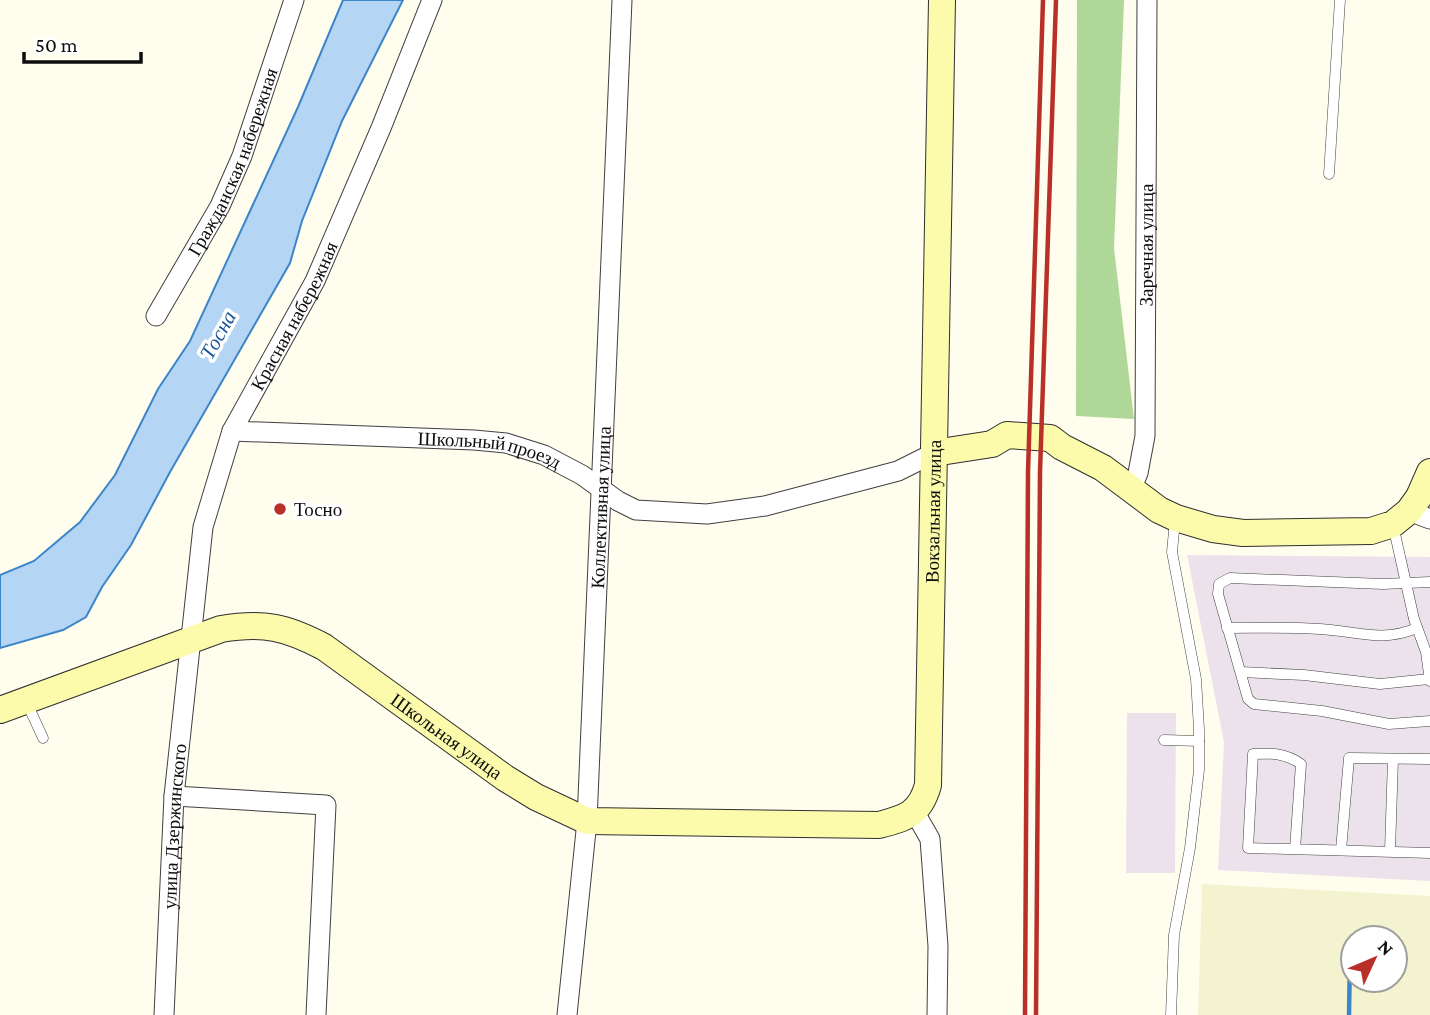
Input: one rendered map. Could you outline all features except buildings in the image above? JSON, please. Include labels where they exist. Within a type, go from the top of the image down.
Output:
[{"type":"street","name":"Гражданская набережная","points":[[156,316],[220,206],[243,156],[294,0]]},
{"type":"street","name":"Красная набережная","points":[[191,639],[204,527],[232,431],[315,281],[381,128],[432,0]]},
{"type":"street","name":"Коллективная улица","points":[[567,1015],[587,821],[622,0]]},
{"type":"street","name":"Вокзальная улица","points":[[914,811],[924,799],[928,785],[942,0]]},
{"type":"street","name":"Заречная улица","points":[[1131,490],[1138,473],[1144,436],[1147,0]]},
{"type":"street","name":"Школьный проезд","points":[[232,431],[506,443],[544,455],[582,475],[618,501],[636,510],[707,514],[765,506],[898,471],[934,453]]},
{"type":"street","points":[[934,453],[992,444],[1004,449],[1042,450],[1062,447],[1103,468],[1159,510],[1213,529],[1243,533],[1371,531],[1411,518],[1430,472]]},
{"type":"street","name":"Школьная улица","points":[[0,710],[221,629],[251,625],[274,626],[296,632],[324,647],[505,778],[536,797],[587,821],[879,825],[902,819],[914,811]]},
{"type":"street","name":"улица Дзержинского","points":[[164,1015],[174,796],[191,639]]},
{"type":"street","points":[[174,796],[326,805],[316,1015]]},
{"type":"street","points":[[914,811],[930,839],[938,946],[937,1015]]},
{"type":"lane","points":[[1329,174],[1340,0]]},
{"type":"lane","points":[[1171,1015],[1174,935],[1191,848],[1199,770],[1196,679],[1172,552],[1176,518]]},
{"type":"lane","points":[[1241,673],[1304,675],[1380,684],[1430,680],[1426,652],[1417,628],[1406,581],[1411,518]]},
{"type":"lane","points":[[1430,582],[1230,578],[1219,584],[1218,594],[1248,699],[1254,704],[1322,711],[1389,724],[1430,721]]},
{"type":"lane","points":[[1227,628],[1322,629],[1386,637],[1401,635],[1417,628]]},
{"type":"lane","points":[[25,701],[43,738]]},
{"type":"lane","points":[[1164,740],[1199,741]]},
{"type":"lane","points":[[1295,849],[1300,764],[1291,757],[1276,753],[1253,754],[1248,848],[1430,853]]},
{"type":"lane","points":[[1341,850],[1349,758],[1430,759]]},
{"type":"lane","points":[[1390,852],[1393,759]]},
{"type":"shaded area","points":[[1187,555],[1430,557],[1430,881],[1218,870],[1224,742]]},
{"type":"shaded area","points":[[1127,713],[1176,713],[1175,873],[1126,873]]},
{"type":"green space","points":[[1077,0],[1124,0],[1114,248],[1134,419],[1076,416]]},
{"type":"green space","points":[[1202,884],[1430,896],[1430,1015],[1198,1015]]},
{"type":"water","name":"Тосна","points":[[343,0],[403,0],[342,121],[302,221],[290,263],[131,545],[102,587],[86,617],[63,630],[0,648],[0,575],[34,561],[80,522],[115,475],[158,389],[190,341],[298,107]]},
{"type":"waterway","points":[[1349,994],[1349,1015]]},
{"type":"railway","points":[[1025,1015],[1028,472],[1043,0]]},
{"type":"railway","points":[[1036,1015],[1040,472],[1056,0]]},
{"type":"place","name":"Тосно","points":[[280,509]]}]
